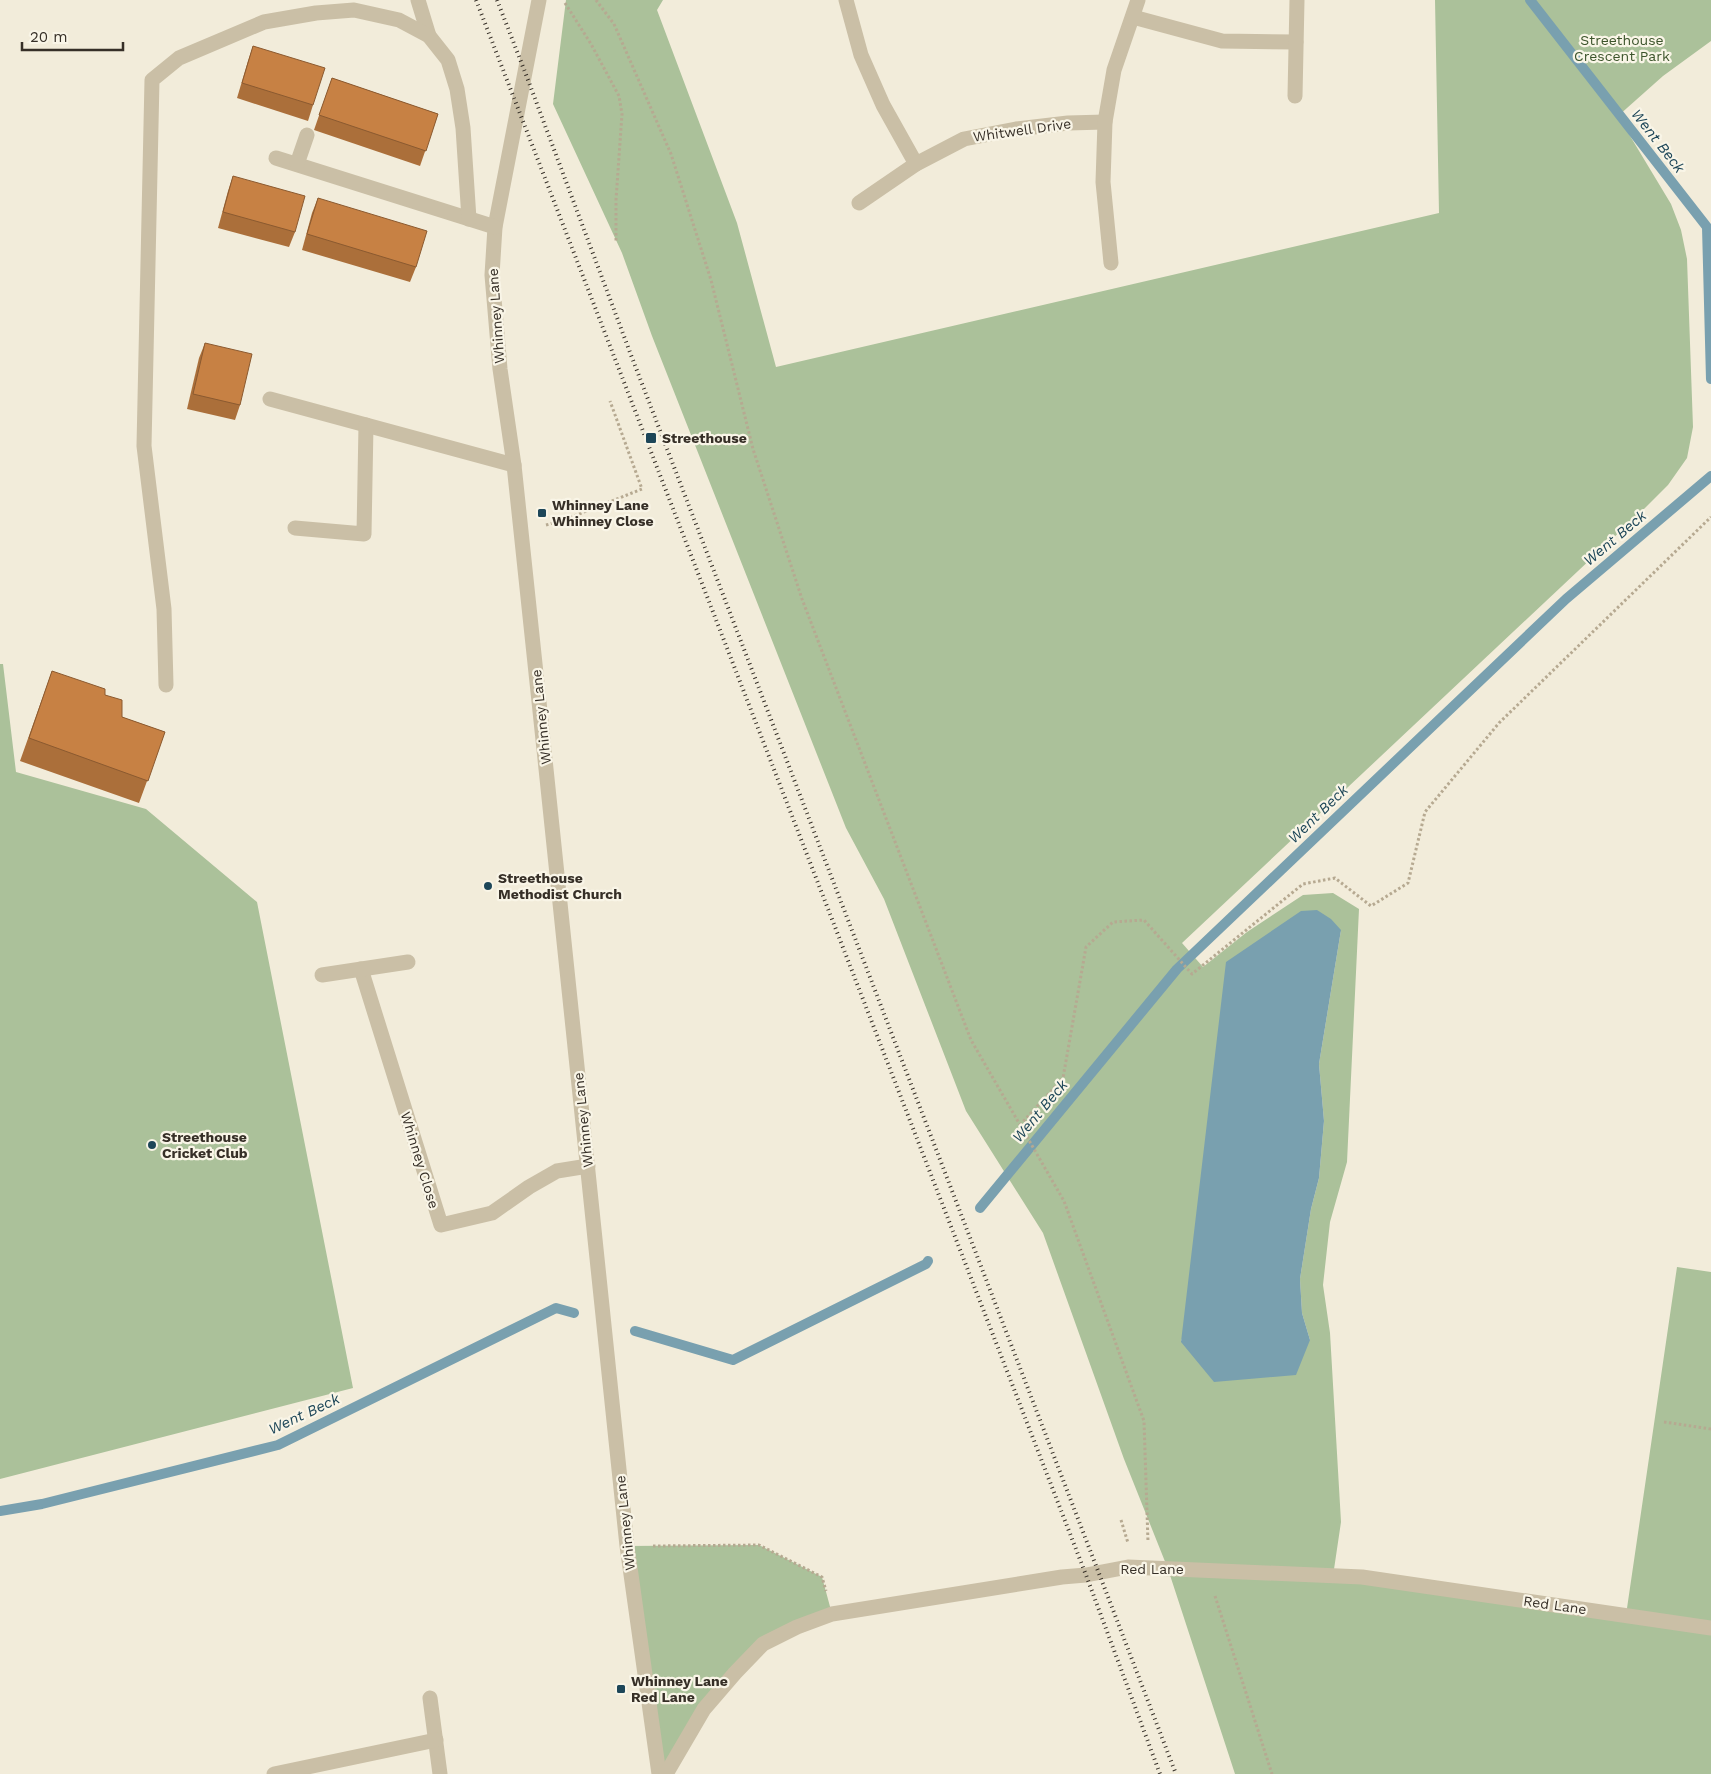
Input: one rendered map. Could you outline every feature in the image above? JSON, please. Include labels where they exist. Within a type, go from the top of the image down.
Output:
[{"type":"street","points":[[418,0],[429,36],[448,60],[457,89],[463,128],[469,218]]},
{"type":"street","name":"Whinney Lane","points":[[539,0],[495,227],[492,275],[493,294],[500,370],[514,465],[521,530],[627,1546],[659,1774]]},
{"type":"street","points":[[846,0],[861,55],[883,105],[916,164]]},
{"type":"street","points":[[1111,263],[1103,182],[1105,122],[1114,70],[1138,0]]},
{"type":"street","points":[[1296,96],[1297,0]]},
{"type":"street","points":[[166,685],[164,609],[144,446],[152,80],[179,58],[264,22],[316,13],[354,10],[399,20],[429,36]]},
{"type":"street","points":[[1133,17],[1222,41],[1296,42]]},
{"type":"street","name":"Whitwell Drive","points":[[859,203],[916,164],[964,139],[1016,129],[1068,123],[1105,122]]},
{"type":"street","points":[[297,164],[307,135]]},
{"type":"street","points":[[276,158],[495,227]]},
{"type":"street","points":[[270,399],[514,465]]},
{"type":"street","points":[[295,528],[364,534],[366,425]]},
{"type":"street","points":[[322,975],[408,962]]},
{"type":"street","name":"Whinney Close","points":[[362,969],[441,1225],[492,1213],[529,1187],[557,1171],[588,1166]]},
{"type":"street","name":"Red Lane","points":[[666,1774],[704,1709],[735,1673],[763,1644],[797,1627],[832,1614],[1062,1577],[1086,1575],[1128,1566],[1362,1577],[1711,1628]]},
{"type":"street","points":[[430,1698],[440,1774]]},
{"type":"street","points":[[274,1774],[436,1740]]},
{"type":"path","points":[[563,0],[619,96],[622,114],[616,200],[616,241]]},
{"type":"path","points":[[596,0],[614,24],[671,154],[711,280],[753,449],[802,599],[971,1040],[1064,1201],[1144,1421],[1149,1568]]},
{"type":"path","points":[[521,530],[564,520],[642,489],[610,401]]},
{"type":"path","points":[[1020,1126],[1064,1078],[1086,947],[1113,922],[1144,920],[1192,974],[1303,884],[1335,878],[1371,906],[1408,884],[1425,812],[1499,722],[1711,517]]},
{"type":"path","points":[[1664,1422],[1711,1429]]},
{"type":"path","points":[[627,1546],[759,1545],[822,1577],[832,1614]]},
{"type":"path","points":[[1206,1570],[1272,1774]]},
{"type":"green space","name":"Streethouse Crescent Park","points":[[566,0],[663,0],[657,10],[737,223],[776,367],[1439,213],[1435,0],[1711,0],[1711,41],[1663,76],[1618,116],[1671,204],[1681,230],[1687,259],[1693,427],[1687,458],[1668,485],[1644,509],[1182,943],[1203,967],[1247,932],[1303,895],[1333,893],[1359,909],[1347,1162],[1330,1222],[1323,1285],[1330,1333],[1341,1522],[1333,1576],[1626,1615],[1677,1267],[1711,1272],[1711,1774],[1235,1774],[1168,1569],[1124,1459],[1043,1233],[966,1111],[884,899],[846,828],[652,336],[622,253],[553,104]],"holes":[[[1341,930],[1319,1064],[1324,1121],[1319,1178],[1311,1209],[1300,1279],[1302,1313],[1310,1340],[1181,1341]]]},
{"type":"green space","name":"Streethouse Cricket Club","points":[[0,664],[3,664],[16,772],[146,809],[257,902],[353,1388],[0,1479]]},
{"type":"green space","points":[[759,1545],[822,1577],[832,1614],[797,1627],[735,1673],[666,1774],[627,1546]]},
{"type":"water","points":[[1317,910],[1331,919],[1341,930],[1319,1064],[1324,1121],[1319,1178],[1311,1209],[1300,1279],[1302,1313],[1310,1340],[1296,1375],[1214,1382],[1181,1342],[1226,962],[1301,911]]},
{"type":"building","points":[[253,46],[325,68],[313,105],[242,83]]},
{"type":"building","points":[[332,78],[438,114],[426,151],[319,115]]},
{"type":"building","points":[[233,176],[305,196],[295,232],[223,212]]},
{"type":"building","points":[[318,198],[427,231],[416,267],[307,234]]},
{"type":"building","points":[[205,343],[252,354],[240,405],[193,394]]},
{"type":"building","points":[[52,671],[105,689],[105,695],[122,700],[122,717],[165,732],[148,781],[29,738]]},
{"type":"waterway","name":"Went Beck","points":[[1530,0],[1707,227],[1711,379]]},
{"type":"waterway","name":"Went Beck","points":[[980,1208],[1177,969],[1566,599],[1711,476]]},
{"type":"waterway","name":"Went Beck","points":[[635,1331],[733,1360],[926,1264],[928,1261]]},
{"type":"waterway","name":"Went Beck","points":[[0,1511],[42,1504],[278,1445],[556,1308],[574,1313]]},
{"type":"railway","points":[[476,0],[1086,1575],[1160,1774]]},
{"type":"railway","points":[[497,0],[631,355],[1176,1774]]},
{"type":"place","name":"Streethouse","points":[[651,438]]},
{"type":"place","name":"Whinney Lane Whinney Close","points":[[542,513]]},
{"type":"place","name":"Streethouse Methodist Church","points":[[488,886]]},
{"type":"place","name":"Streethouse Cricket Club","points":[[152,1145]]},
{"type":"place","name":"Whinney Lane Red Lane","points":[[621,1689]]}]
